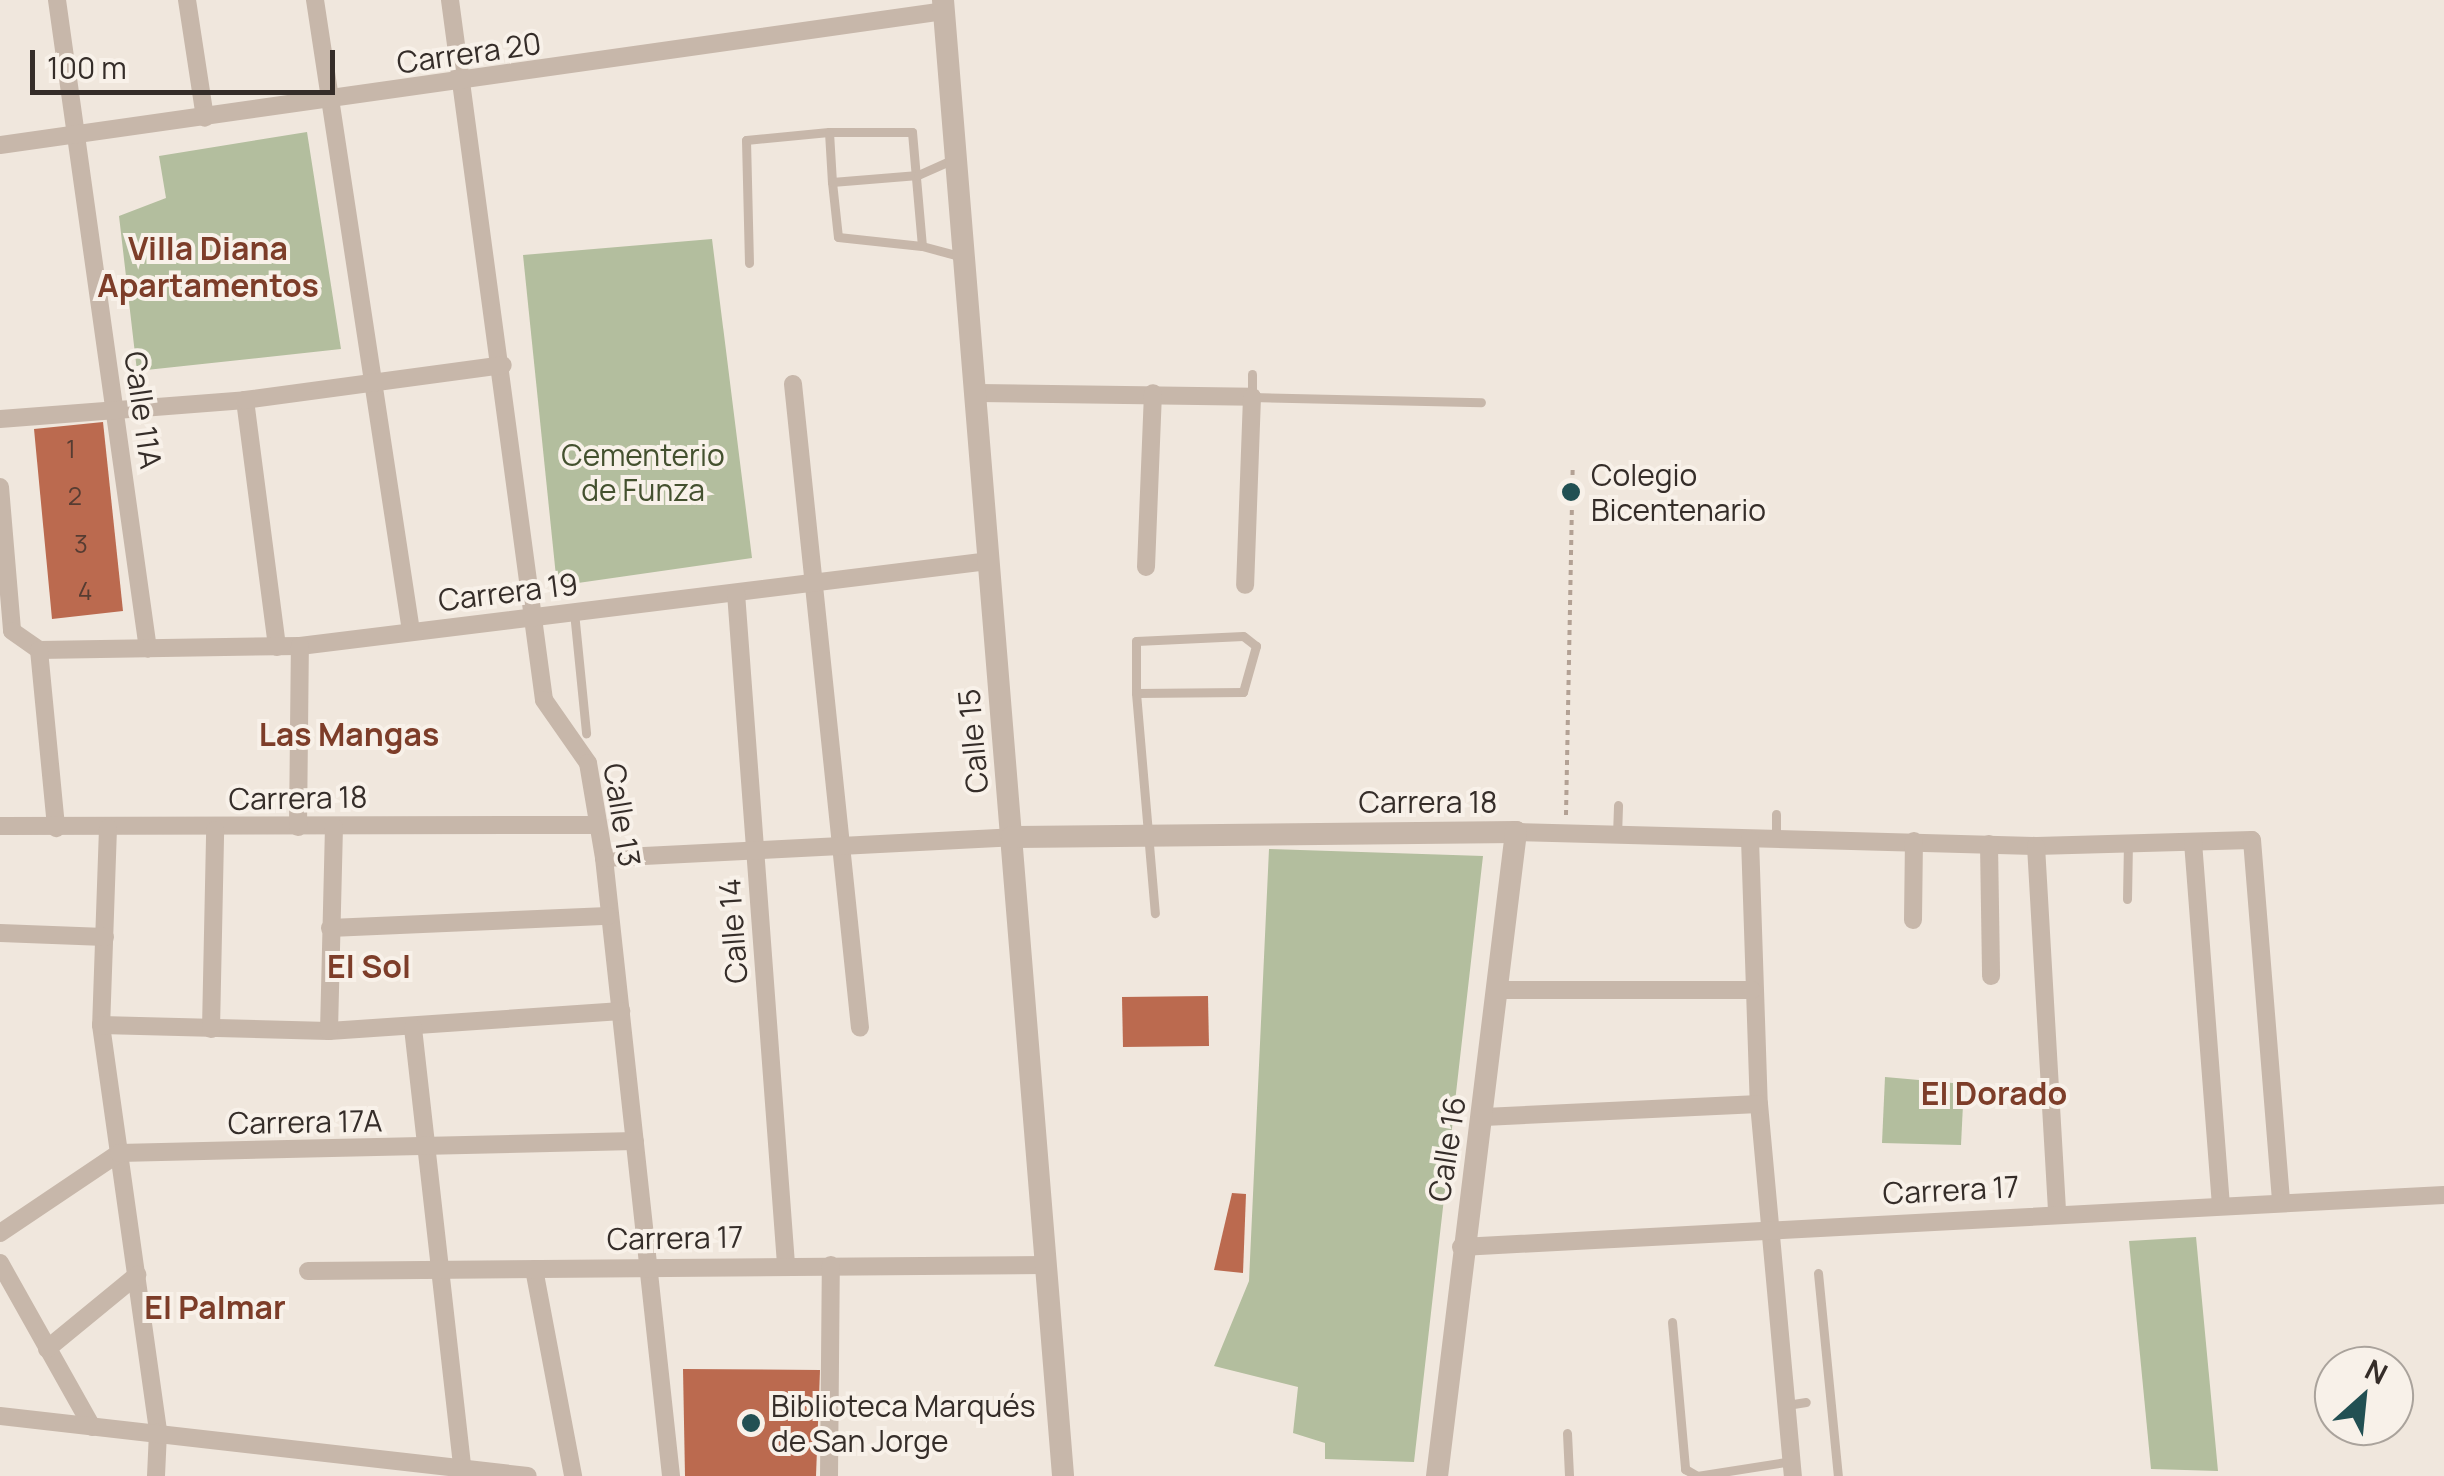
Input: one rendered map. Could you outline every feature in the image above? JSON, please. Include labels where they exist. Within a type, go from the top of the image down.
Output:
[{"type":"street","name":"Calle 11A","points":[[57,0],[148,649]]},
{"type":"street","points":[[187,0],[205,118]]},
{"type":"street","points":[[315,0],[366,383],[410,631]]},
{"type":"street","name":"Calle 13","points":[[450,0],[503,365],[544,700],[588,763],[604,858],[671,1476]]},
{"type":"street","name":"Carrera 20","points":[[0,145],[464,82],[944,5]]},
{"type":"street","name":"Calle 15","points":[[944,5],[960,256],[979,393],[988,560],[1063,1476]]},
{"type":"street","points":[[0,419],[115,406],[245,400],[503,365]]},
{"type":"street","points":[[793,384],[860,1028]]},
{"type":"street","points":[[979,393],[1252,397],[1245,585]]},
{"type":"street","points":[[1146,566],[1153,393]]},
{"type":"street","points":[[245,400],[276,647]]},
{"type":"street","points":[[0,486],[12,631],[36,649],[56,828]]},
{"type":"street","name":"Carrera 19","points":[[36,649],[300,646],[988,560]]},
{"type":"street","name":"Calle 14","points":[[736,594],[786,1264]]},
{"type":"street","points":[[298,827],[300,646]]},
{"type":"street","name":"Carrera 18","points":[[604,858],[1308,823],[2036,846],[2252,840],[2281,1203]]},
{"type":"street","name":"Carrera 18","points":[[0,826],[214,830],[598,825]]},
{"type":"street","points":[[328,1031],[334,827]]},
{"type":"street","points":[[108,828],[101,1025],[158,1432],[156,1476]]},
{"type":"street","points":[[211,1029],[214,830]]},
{"type":"street","name":"Calle 16","points":[[1436,1476],[1461,1248],[1484,1117],[1516,832]]},
{"type":"street","points":[[1750,839],[1752,990],[1759,1104],[1771,1226],[1796,1404],[1792,1469]]},
{"type":"street","points":[[1913,920],[1914,841]]},
{"type":"street","points":[[2193,842],[2221,1206]]},
{"type":"street","points":[[1989,844],[1991,976]]},
{"type":"street","points":[[2036,846],[2057,1213]]},
{"type":"street","points":[[330,928],[608,916]]},
{"type":"street","points":[[0,933],[105,937]]},
{"type":"street","points":[[1496,990],[1752,990]]},
{"type":"street","points":[[101,1025],[328,1031],[621,1011]]},
{"type":"street","points":[[413,1028],[445,1271],[462,1466]]},
{"type":"street","points":[[1484,1117],[1759,1104]]},
{"type":"street","name":"Carrera 17A","points":[[120,1153],[635,1142]]},
{"type":"street","points":[[0,1233],[120,1153]]},
{"type":"street","name":"Carrera 17","points":[[1461,1248],[1771,1226],[2444,1195]]},
{"type":"street","points":[[0,1264],[92,1428]]},
{"type":"street","points":[[828,1476],[831,1264]]},
{"type":"street","name":"Carrera 17","points":[[308,1271],[1044,1264]]},
{"type":"street","points":[[534,1269],[573,1476]]},
{"type":"street","points":[[47,1349],[136,1275]]},
{"type":"street","points":[[0,1416],[158,1432],[428,1469],[462,1466],[528,1476]]},
{"type":"lane","points":[[828,132],[838,238],[922,246],[960,256]]},
{"type":"lane","points":[[748,263],[742,146],[753,136],[912,132],[922,246]]},
{"type":"lane","points":[[832,182],[918,175],[954,159]]},
{"type":"lane","points":[[1252,374],[1252,397],[1481,402]]},
{"type":"lane","points":[[574,612],[586,732]]},
{"type":"lane","points":[[1136,693],[1243,692],[1256,646],[1243,636],[1141,637],[1136,693],[1154,913]]},
{"type":"lane","points":[[1617,835],[1618,805]]},
{"type":"lane","points":[[1776,814],[1776,839]]},
{"type":"lane","points":[[2127,899],[2128,843]]},
{"type":"lane","points":[[1818,1273],[1838,1476]]},
{"type":"lane","points":[[1672,1322],[1685,1470],[1697,1476],[1792,1469]]},
{"type":"lane","points":[[1567,1433],[1569,1476]]},
{"type":"path","points":[[1566,805],[1572,465]]},
{"type":"green space","points":[[307,132],[341,349],[137,371],[119,216],[166,198],[159,156]]},
{"type":"green space","name":"Cementerio de Funza","points":[[712,239],[752,558],[557,586],[523,255]]},
{"type":"green space","points":[[1269,849],[1483,856],[1414,1462],[1325,1459],[1325,1443],[1293,1433],[1298,1387],[1214,1366],[1249,1281]]},
{"type":"green space","points":[[1885,1077],[1964,1084],[1961,1145],[1882,1143]]},
{"type":"green space","points":[[2196,1237],[2218,1471],[2151,1469],[2129,1241]]},
{"type":"building","points":[[103,422],[123,611],[52,619],[34,429]]},
{"type":"building","points":[[1208,996],[1209,1046],[1123,1047],[1122,997]]},
{"type":"building","points":[[1232,1193],[1246,1194],[1243,1273],[1214,1270]]},
{"type":"building","name":"Biblioteca Marqués de San Jorge","points":[[683,1369],[820,1370],[816,1476],[685,1476]]},
{"type":"place","name":"Colegio Bicentenario","points":[[1571,492]]},
{"type":"place","name":"Biblioteca Marqués de San Jorge","points":[[751,1423]]},
{"type":"district","name":"Villa Diana Apartamentos","points":[[208,268]]},
{"type":"district","name":"Las Mangas","points":[[349,734]]},
{"type":"district","name":"El Sol","points":[[369,966]]},
{"type":"district","name":"El Dorado","points":[[1994,1093]]},
{"type":"district","name":"El Palmar","points":[[215,1307]]}]
